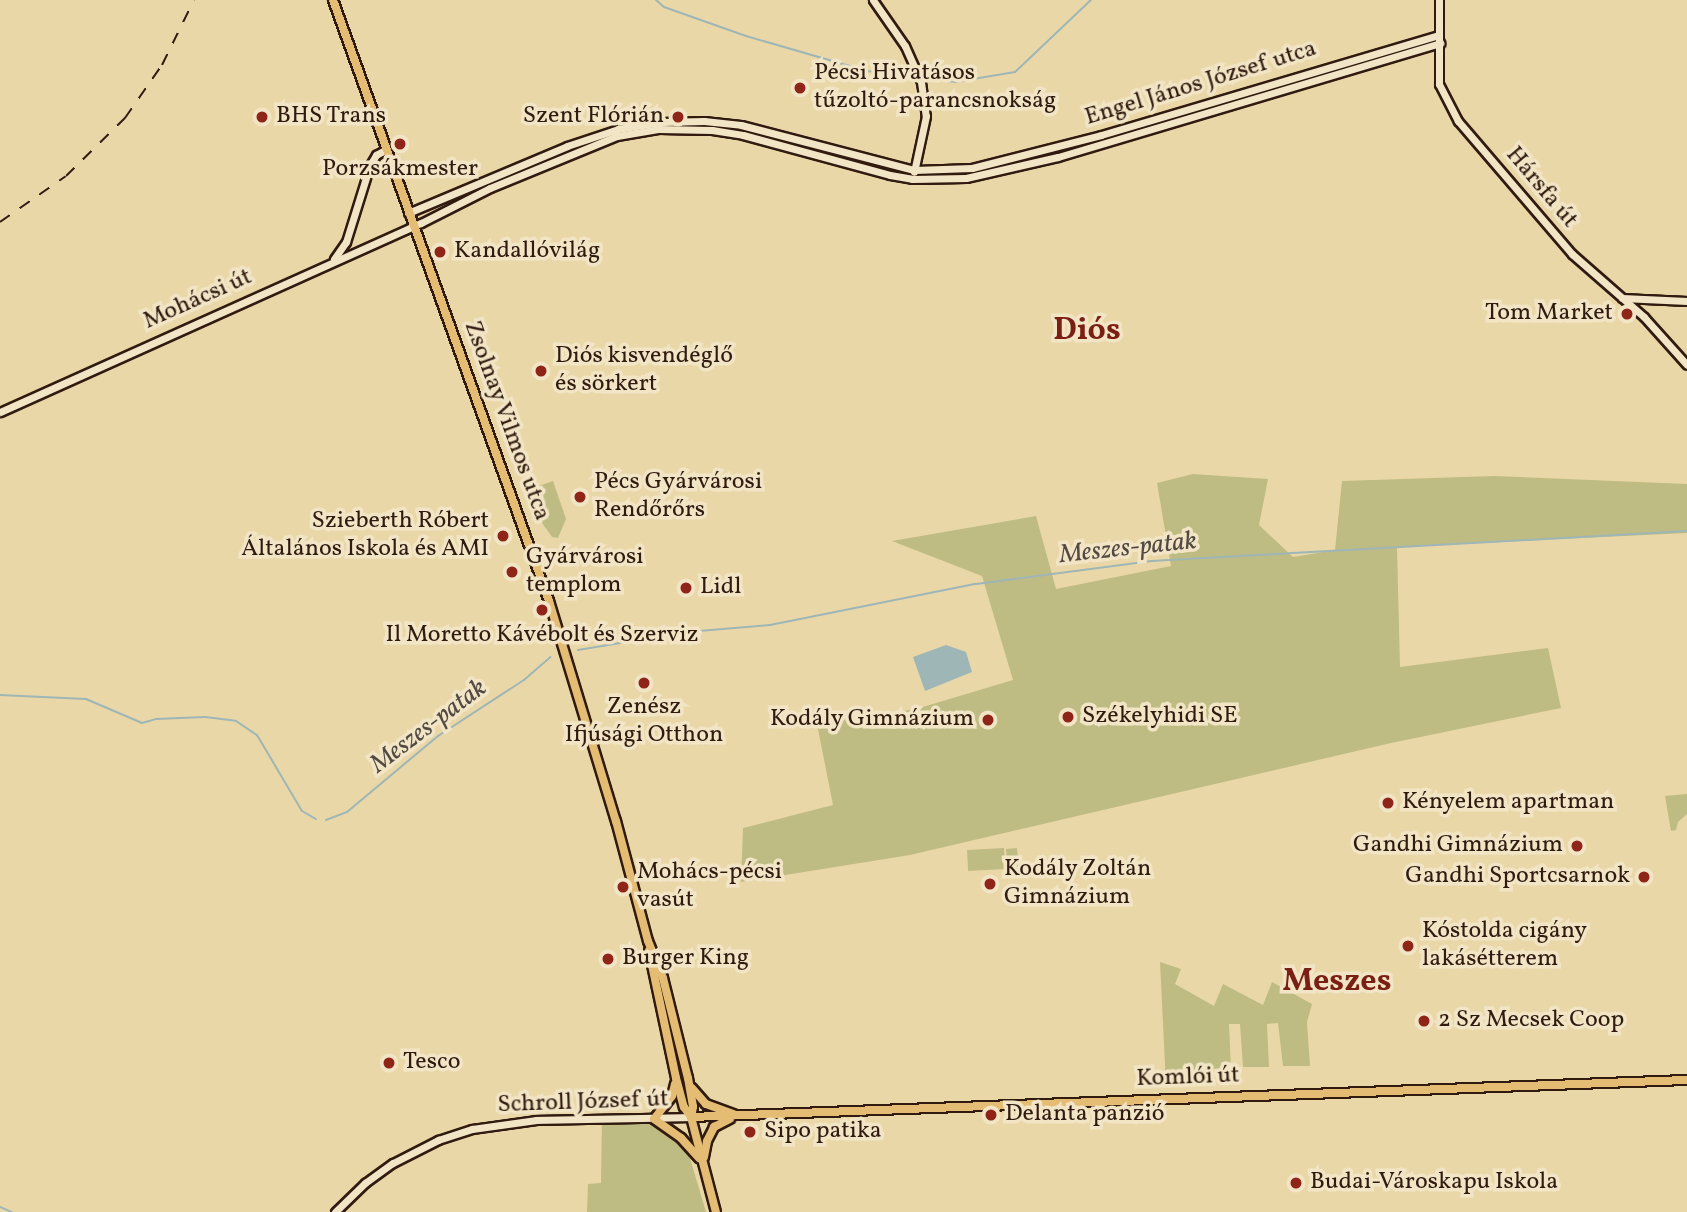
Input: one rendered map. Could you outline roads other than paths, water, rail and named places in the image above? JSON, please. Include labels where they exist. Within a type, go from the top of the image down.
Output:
[{"type":"main road","name":"Zsolnay Vilmos utca","points":[[333,0],[549,601],[616,821],[648,942],[676,1078],[684,1107],[691,1117]]},
{"type":"main road","name":"Zsolnay Vilmos utca","points":[[648,942],[663,978],[688,1078],[693,1107],[691,1117]]},
{"type":"main road","points":[[676,1078],[672,1096],[654,1119],[681,1138],[703,1163]]},
{"type":"main road","points":[[688,1078],[706,1104],[739,1115]]},
{"type":"main road","name":"Komlói út","points":[[691,1117],[1687,1080]]},
{"type":"main road","points":[[703,1163],[707,1141],[714,1127],[739,1115]]},
{"type":"main road","points":[[691,1117],[716,1212]]},
{"type":"street","points":[[873,0],[905,46],[921,82],[926,116],[912,179]]},
{"type":"street","name":"Hársfa út","points":[[1439,0],[1439,83],[1458,121],[1572,254],[1644,317],[1687,365]]},
{"type":"street","name":"Engel János József utca","points":[[408,213],[594,136],[631,126],[677,121],[741,125],[914,170],[972,168],[1440,39]]},
{"type":"street","name":"Engel János József utca","points":[[413,226],[490,188],[617,136],[659,129],[704,130],[743,135],[912,179],[966,178],[1013,169],[1440,39]]},
{"type":"street","points":[[331,262],[349,232],[370,165],[376,155],[385,150]]},
{"type":"street","name":"Mohácsi út","points":[[0,412],[413,226]]},
{"type":"street","points":[[349,232],[352,244],[359,250]]},
{"type":"street","points":[[1622,298],[1687,301]]},
{"type":"street","name":"Schroll József út","points":[[334,1212],[359,1188],[393,1163],[423,1147],[462,1132],[536,1120],[691,1117]]},
{"type":"water","points":[[946,645],[966,652],[972,672],[925,691],[913,657]]},
{"type":"waterway","points":[[656,0],[664,7],[746,36],[867,71],[917,78]]},
{"type":"waterway","points":[[922,79],[955,82],[1015,72],[1091,0]]},
{"type":"waterway","name":"Meszes-patak","points":[[578,650],[687,632],[770,625],[976,584],[1151,561],[1687,531]]},
{"type":"waterway","name":"Meszes-patak","points":[[326,820],[347,812],[438,736],[524,680],[550,657]]},
{"type":"waterway","name":"Meszes-patak","points":[[0,695],[86,699],[142,723],[156,719],[205,717],[236,721],[257,735],[302,811],[316,819]]},
{"type":"waterway","points":[[0,1207],[12,1212]]},
{"type":"railway","points":[[0,222],[66,176],[125,118],[162,65],[194,0]]},
{"type":"place","name":"Pécsi Hivatásos tűzoltó-parancsnokság","points":[[800,88]]},
{"type":"place","name":"BHS Trans","points":[[262,117]]},
{"type":"place","name":"Szent Flórián","points":[[678,117]]},
{"type":"place","name":"Porzsákmester","points":[[400,144]]},
{"type":"place","name":"Kandallóvilág","points":[[440,252]]},
{"type":"place","name":"Tom Market","points":[[1627,314]]},
{"type":"place","name":"Diós kisvendéglő és sörkert","points":[[541,371]]},
{"type":"place","name":"Pécs Gyárvárosi Rendőrőrs","points":[[580,497]]},
{"type":"place","name":"Szieberth Róbert Általános Iskola és AMI","points":[[503,536]]},
{"type":"place","name":"Gyárvárosi templom","points":[[512,572]]},
{"type":"place","name":"Lidl","points":[[686,588]]},
{"type":"place","name":"Il Moretto Kávébolt és Szerviz","points":[[542,610]]},
{"type":"place","name":"Zenész Ifjúsági Otthon","points":[[644,683]]},
{"type":"place","name":"Székelyhidi SE","points":[[1068,717]]},
{"type":"place","name":"Kodály Gimnázium","points":[[988,720]]},
{"type":"place","name":"Kényelem apartman","points":[[1388,803]]},
{"type":"place","name":"Gandhi Gimnázium","points":[[1577,846]]},
{"type":"place","name":"Gandhi Sportcsarnok","points":[[1644,877]]},
{"type":"place","name":"Kodály Zoltán Gimnázium","points":[[990,884]]},
{"type":"place","name":"Mohács-pécsi vasút","points":[[623,887]]},
{"type":"place","name":"Kóstolda cigány lakásétterem","points":[[1408,946]]},
{"type":"place","name":"Burger King","points":[[608,959]]},
{"type":"place","name":"2 Sz Mecsek Coop","points":[[1424,1021]]},
{"type":"place","name":"Tesco","points":[[389,1063]]},
{"type":"place","name":"Delanta panzió","points":[[991,1115]]},
{"type":"place","name":"Sipo patika","points":[[750,1132]]},
{"type":"place","name":"Budai-Városkapu Iskola","points":[[1296,1183]]},
{"type":"district","name":"Diós","points":[[1087,331]]},
{"type":"district","name":"Meszes","points":[[1337,982]]}]
